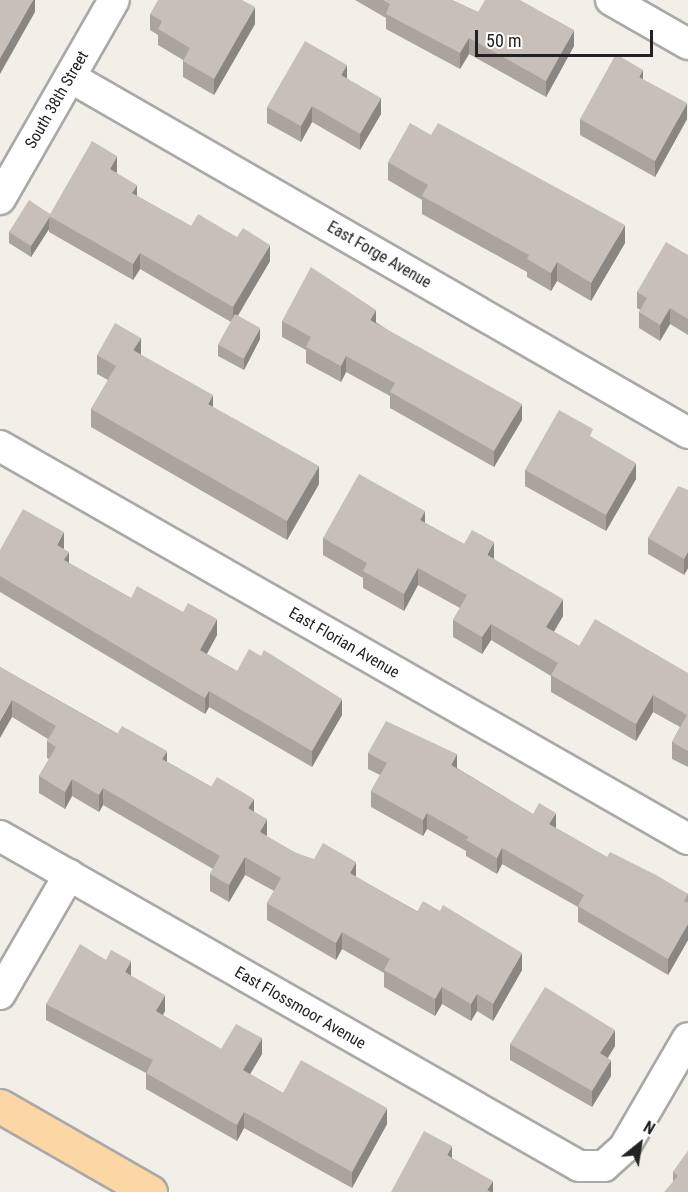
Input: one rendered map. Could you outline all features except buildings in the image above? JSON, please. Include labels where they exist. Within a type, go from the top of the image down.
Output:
[{"type":"main road","points":[[0,1106],[150,1192]]},
{"type":"street","name":"South 38th Street","points":[[0,199],[114,0]]},
{"type":"street","points":[[611,0],[688,44]]},
{"type":"street","name":"East Forge Avenue","points":[[70,78],[688,433]]},
{"type":"street","name":"East Florian Avenue","points":[[4,456],[688,839]]},
{"type":"street","name":"East Flossmoor Avenue","points":[[0,836],[566,1161],[604,1166],[630,1139],[688,1040]]},
{"type":"street","points":[[0,994],[69,875]]}]
